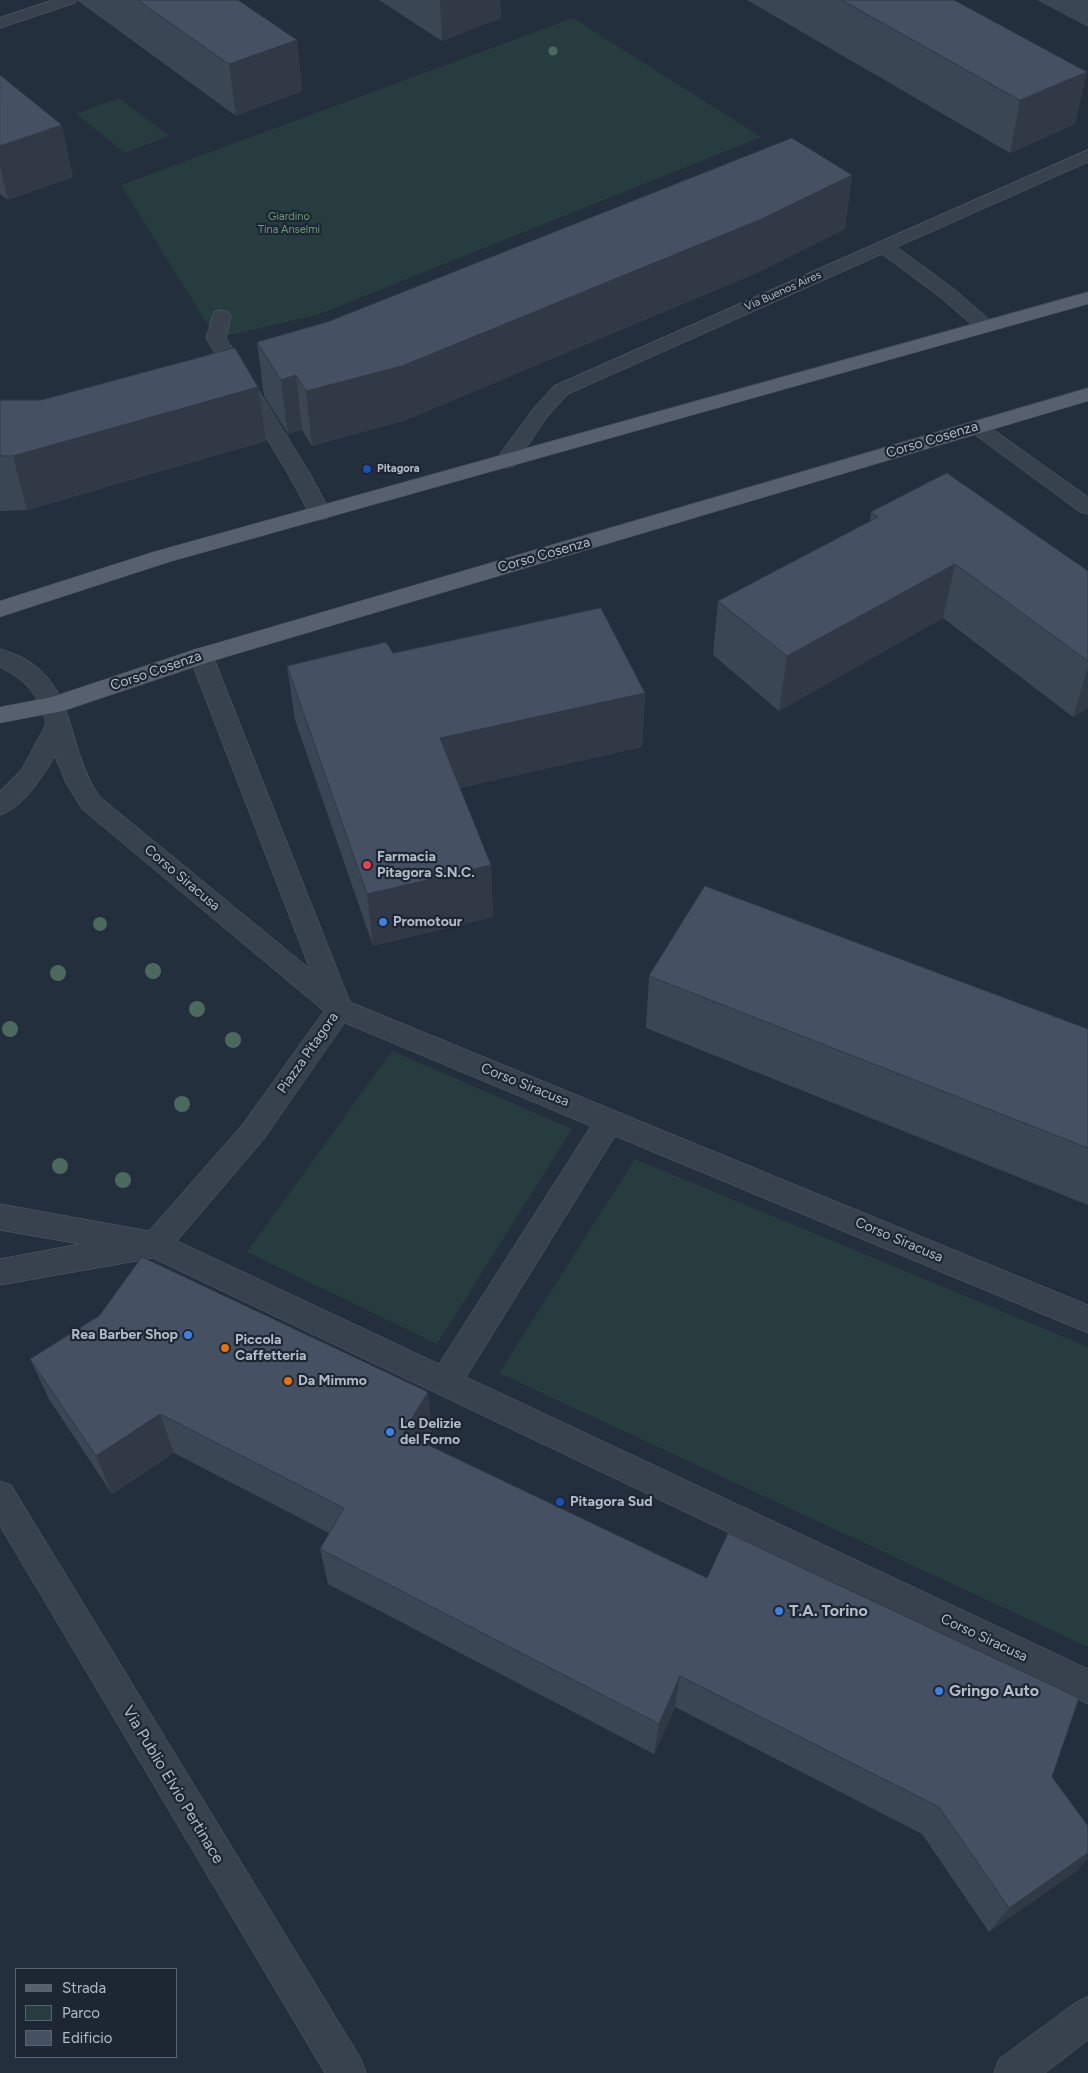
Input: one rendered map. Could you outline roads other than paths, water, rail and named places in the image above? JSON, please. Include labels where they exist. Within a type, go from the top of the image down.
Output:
[{"type":"main road","points":[[0,609],[142,562],[1088,298]]},
{"type":"main road","name":"Corso Cosenza","points":[[0,715],[56,715],[201,656],[1088,394]]},
{"type":"street","points":[[0,23],[68,0]]},
{"type":"street","name":"Via Buenos Aires","points":[[506,461],[540,414],[561,390],[1088,155]]},
{"type":"street","points":[[884,246],[947,293],[985,326]]},
{"type":"street","points":[[221,316],[216,338],[298,472],[320,513]]},
{"type":"street","points":[[977,427],[1088,507]]},
{"type":"street","name":"Piazza Pitagora","points":[[155,1245],[253,1132],[340,1009],[201,656]]},
{"type":"street","points":[[0,658],[30,672],[45,689],[56,715],[45,752],[31,775],[0,806]]},
{"type":"street","name":"Corso Siracusa","points":[[56,715],[76,780],[91,803],[340,1009],[1088,1319]]},
{"type":"street","points":[[445,1383],[610,1120]]},
{"type":"street","name":"Corso Siracusa","points":[[0,1217],[155,1245],[1088,1687]]},
{"type":"street","points":[[0,1272],[30,1265],[155,1245]]},
{"type":"street","name":"Via Publio Elvio Pertinace","points":[[0,1496],[347,2073]]},
{"type":"street","points":[[1013,2073],[1088,2016]]},
{"type":"place","name":"Pitagora","points":[[367,469]]},
{"type":"place","name":"Farmacia Pitagora S.N.C.","points":[[367,865]]},
{"type":"place","name":"Promotour","points":[[383,922]]},
{"type":"place","name":"Rea Barber Shop","points":[[188,1335]]},
{"type":"place","name":"Piccola Caffetteria","points":[[225,1348]]},
{"type":"place","name":"Da Mimmo","points":[[288,1381]]},
{"type":"place","name":"Le Delizie del Forno","points":[[390,1432]]},
{"type":"place","name":"Pitagora Sud","points":[[560,1502]]},
{"type":"place","name":"T.A. Torino","points":[[779,1611]]},
{"type":"place","name":"Gringo Auto","points":[[939,1691]]},
{"type":"park label","name":"Giardino Tina Anselmi","points":[[289,223]]}]
